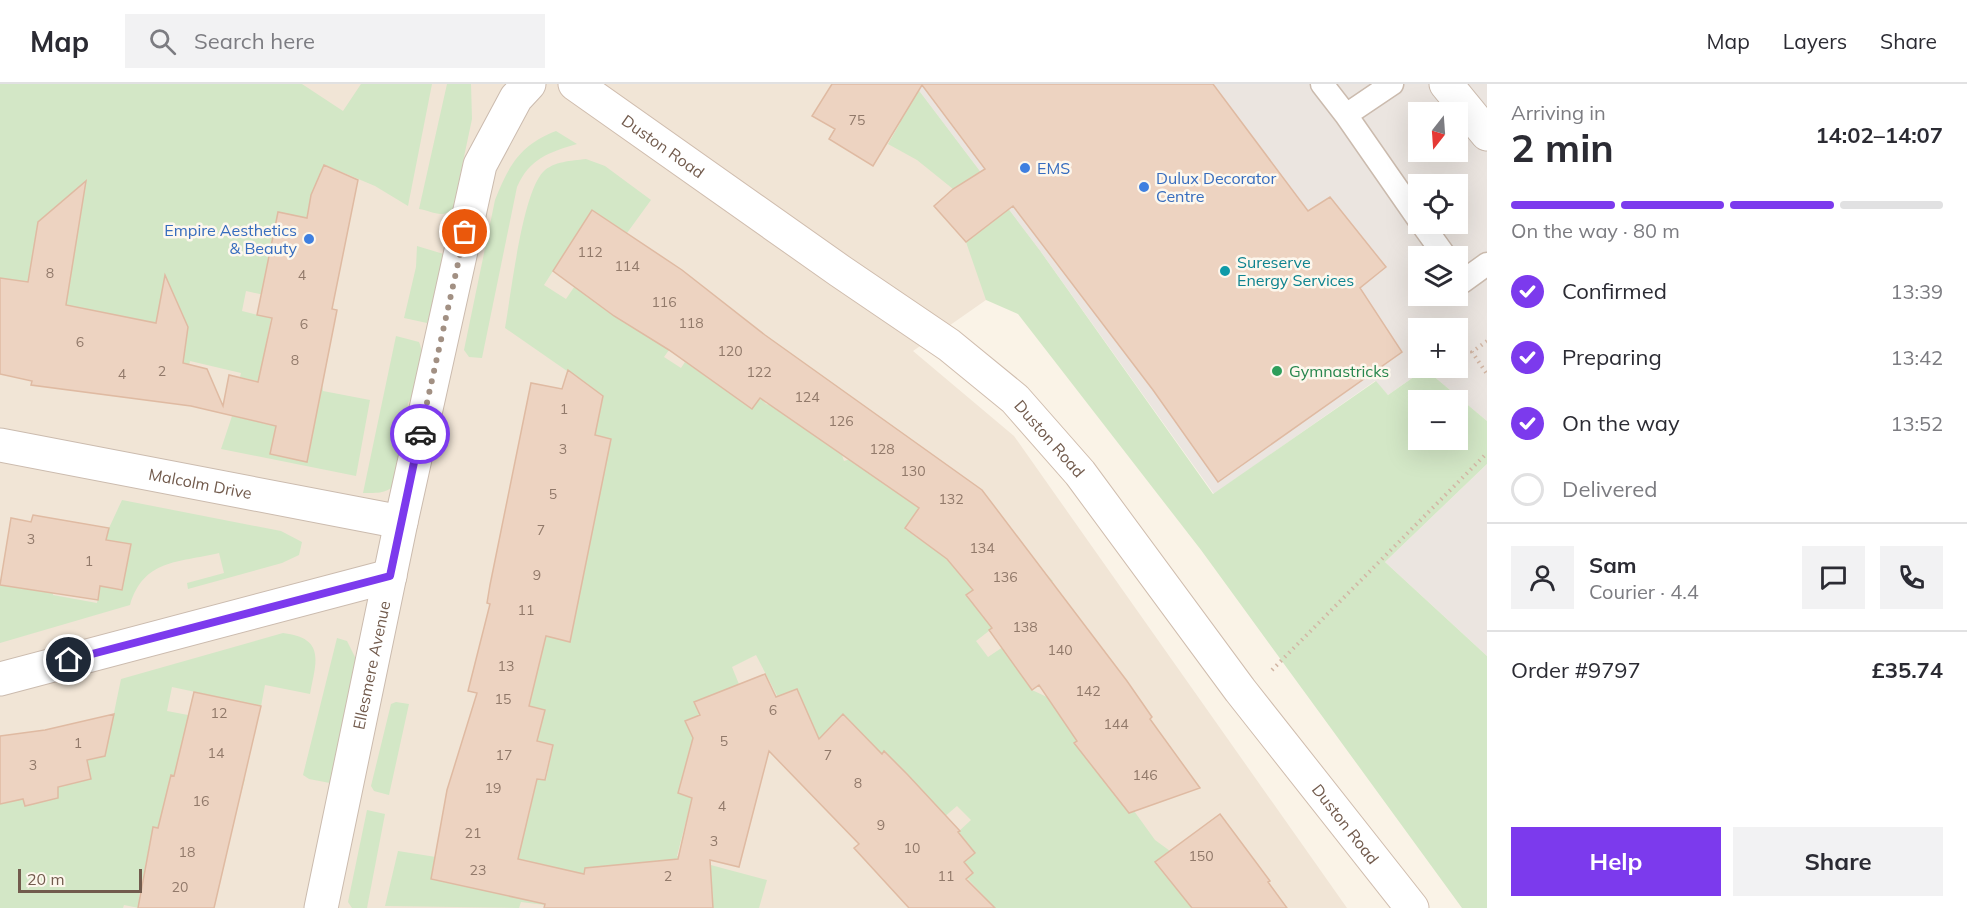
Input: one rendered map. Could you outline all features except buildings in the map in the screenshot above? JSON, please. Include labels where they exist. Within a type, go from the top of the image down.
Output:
[{"type":"street","name":"Ellesmere Avenue","points":[[321,908],[401,522],[480,165],[516,98],[529,84]]},
{"type":"street","name":"Duston Road","points":[[575,84],[840,272],[949,345],[1015,399],[1080,473],[1240,690],[1412,908]]},
{"type":"street","points":[[1446,84],[1487,134]]},
{"type":"street","name":"Malcolm Drive","points":[[0,445],[401,522]]},
{"type":"street","points":[[0,678],[390,576]]},
{"type":"lane","points":[[1322,84],[1408,204]]},
{"type":"lane","points":[[1346,115],[1392,84]]},
{"type":"lane","points":[[1468,278],[1487,264]]},
{"type":"path","points":[[1487,341],[1472,352],[1487,374]]},
{"type":"path","points":[[1272,671],[1487,453]]},
{"type":"shaded area","points":[[0,84],[914,84],[1041,252],[986,300],[913,351],[1014,436],[1347,908],[0,908]]},
{"type":"shaded area","points":[[914,84],[1487,84],[1487,421],[1468,405],[1468,390],[1450,390],[1436,378],[1468,378],[1468,318],[1408,318],[1408,378],[1412,378],[1388,395],[1375,381],[1214,494],[1041,252]]},
{"type":"shaded area","points":[[1487,464],[1487,656],[1385,562]]},
{"type":"green space","points":[[0,84],[302,84],[343,111],[361,84],[432,84],[408,206],[375,186],[325,165],[307,218],[278,212],[263,285],[333,300],[330,309],[246,291],[242,311],[271,318],[261,371],[322,384],[323,391],[370,400],[356,476],[221,449],[232,416],[276,426],[270,454],[307,462],[319,397],[240,377],[241,373],[190,361],[180,403],[152,342],[135,340],[138,319],[75,311],[0,278]]},
{"type":"green space","points":[[447,84],[471,84],[472,119],[453,209],[445,214],[437,214],[419,209]]},
{"type":"green space","points":[[914,84],[1041,252],[1213,494],[1376,381],[1388,395],[1412,378],[1436,378],[1450,390],[1408,390],[1408,450],[1468,450],[1468,405],[1487,421],[1487,464],[1385,562],[1487,656],[1487,908],[1462,908],[1201,550],[1018,314],[986,300],[966,242],[994,221],[981,202],[953,189],[917,160],[888,144],[900,123],[880,110]]},
{"type":"green space","points":[[556,131],[577,144],[541,158],[522,177],[517,187],[482,358],[469,357],[464,350],[495,200],[505,176],[517,158],[533,143]]},
{"type":"green space","points":[[586,159],[605,166],[651,200],[627,233],[592,210],[544,285],[566,299],[585,271],[605,286],[594,302],[614,316],[657,253],[662,261],[669,350],[664,357],[681,368],[685,362],[752,409],[760,397],[766,404],[774,406],[842,455],[844,461],[851,459],[919,508],[905,529],[923,542],[937,525],[943,555],[973,590],[966,595],[983,616],[1043,571],[1053,581],[976,641],[988,657],[1003,647],[1032,690],[1047,697],[1068,727],[1093,730],[1074,743],[1129,813],[1134,811],[1155,840],[1170,851],[1156,862],[1192,908],[995,908],[967,878],[973,873],[964,862],[974,852],[957,833],[971,820],[957,806],[928,831],[885,752],[866,767],[845,745],[859,731],[844,715],[806,752],[756,655],[732,667],[747,704],[716,693],[694,702],[700,715],[686,721],[706,769],[683,774],[678,793],[692,798],[677,856],[767,880],[759,908],[713,908],[712,887],[604,883],[553,867],[545,905],[521,902],[519,908],[385,906],[398,851],[436,857],[499,856],[508,811],[529,815],[537,779],[546,780],[553,745],[536,741],[544,710],[529,706],[542,648],[542,635],[570,641],[611,439],[595,435],[603,396],[505,328],[523,222],[536,184],[547,168],[563,162]]},
{"type":"green space","points":[[417,246],[447,255],[427,323],[404,318],[416,267]]},
{"type":"green space","points":[[396,336],[419,342],[422,356],[418,382],[408,403],[399,478],[388,490],[363,493]]},
{"type":"green space","points":[[122,500],[281,531],[302,542],[299,555],[282,563],[188,589],[187,583],[224,573],[219,553],[176,562],[153,571],[144,579],[136,590],[130,605],[0,643],[0,585],[24,588],[55,579],[53,595],[97,603],[100,586],[122,590],[131,544],[106,540]]},
{"type":"green space","points":[[283,633],[306,640],[312,646],[315,662],[310,694],[265,685],[261,706],[172,687],[167,711],[188,715],[179,765],[245,779],[227,843],[153,827],[139,897],[189,908],[139,908],[124,905],[123,908],[0,908],[0,804],[22,796],[25,806],[58,798],[58,787],[91,779],[87,760],[105,756],[121,679]]},
{"type":"green space","points":[[337,638],[347,641],[356,659],[335,784],[309,779],[303,775]]},
{"type":"green space","points":[[396,702],[409,704],[389,795],[374,791],[371,786],[391,704]]},
{"type":"green space","points":[[367,810],[385,814],[367,908],[352,908],[348,902]]},
{"type":"way so far","points":[[420,434],[465,232]]},
{"type":"place","name":"EMS","points":[[1025,168]]},
{"type":"place","name":"Dulux Decorator Centre","points":[[1144,187]]},
{"type":"place","name":"Empire Aesthetics & Beauty","points":[[309,239]]},
{"type":"place","name":"Sureserve Energy Services","points":[[1225,271]]},
{"type":"place","name":"Gymnastricks","points":[[1277,371]]},
{"type":"route","points":[[69,660],[390,576],[420,434]]}]
